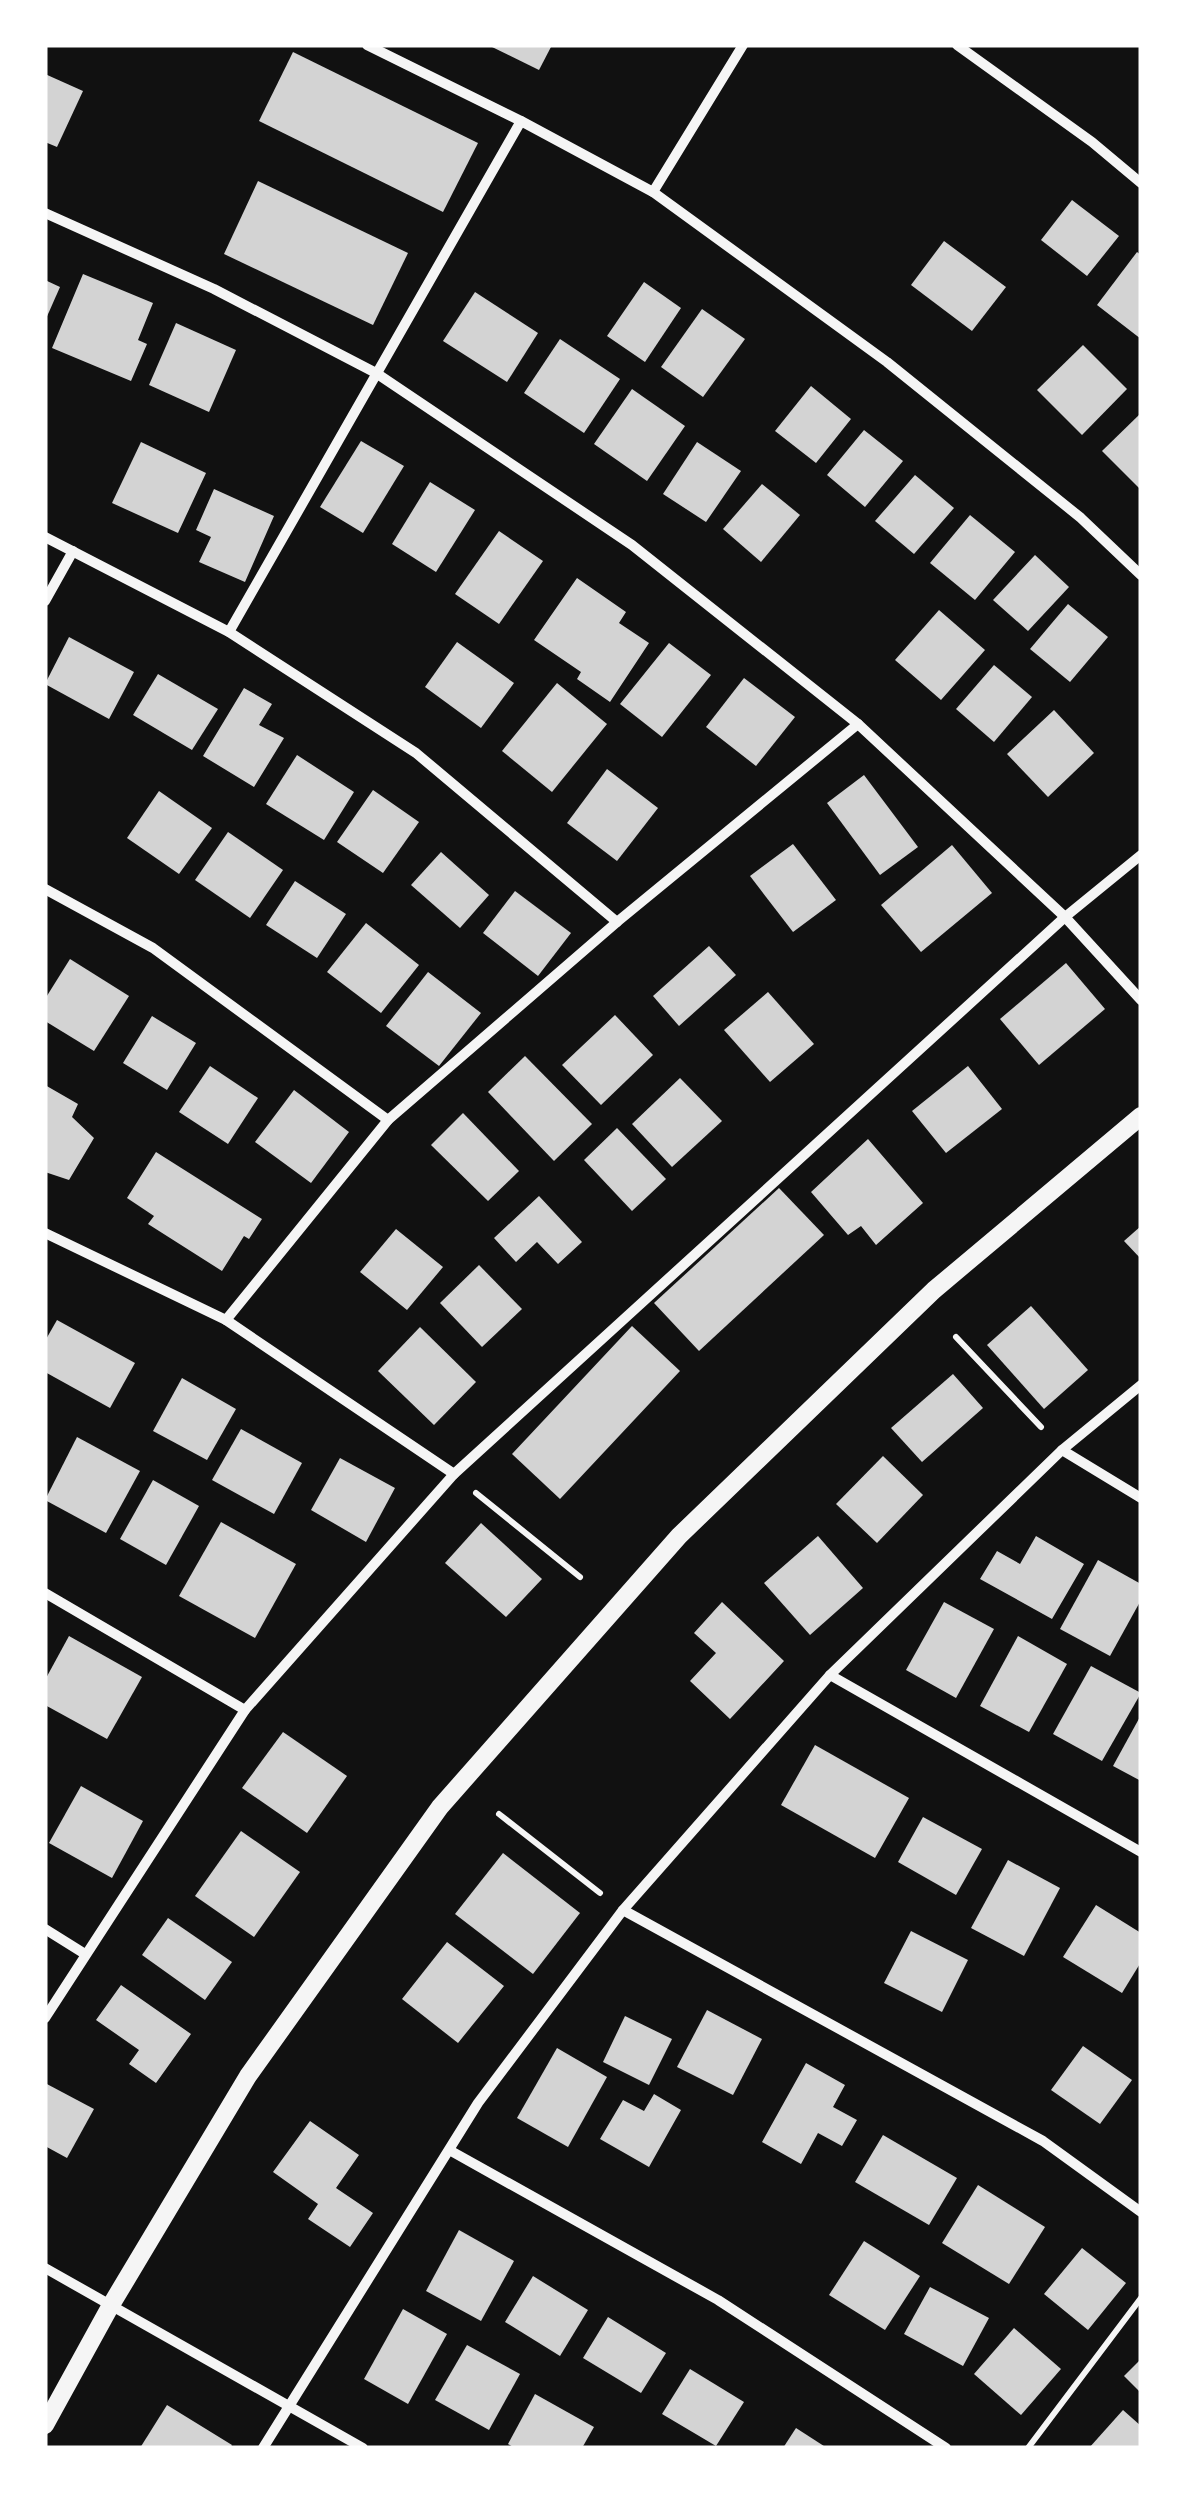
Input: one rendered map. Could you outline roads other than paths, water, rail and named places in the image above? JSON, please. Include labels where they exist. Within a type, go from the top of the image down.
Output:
[{"type":"street","points":[[367,45],[653,192],[886,362],[1081,518],[1141,575]]},
{"type":"street","points":[[653,192],[743,45]]},
{"type":"street","points":[[957,45],[1092,142],[1141,184]]},
{"type":"street","points":[[229,632],[521,121]]},
{"type":"street","points":[[45,212],[214,288],[376,373],[632,545],[858,724],[1065,917],[1141,1000]]},
{"type":"street","points":[[45,537],[229,632],[416,753],[616,922]]},
{"type":"street","points":[[45,601],[74,551]]},
{"type":"street","points":[[226,1320],[388,1120],[616,922],[858,724]]},
{"type":"street","points":[[45,2018],[245,1710],[454,1474],[1065,917],[1141,856]]},
{"type":"street","points":[[45,890],[152,948],[388,1120]]},
{"type":"street","points":[[45,2425],[110,2305],[248,2076],[440,1807],[679,1536],[934,1290],[1141,1116]]},
{"type":"street","points":[[45,1233],[226,1320],[454,1474]]},
{"type":"street","points":[[263,2448],[478,2104],[623,1910],[830,1675],[1062,1450],[1141,1385]]},
{"type":"street","points":[[1062,1450],[1141,1498]]},
{"type":"street","points":[[45,1593],[245,1710]]},
{"type":"street","points":[[830,1675],[1141,1852]]},
{"type":"street","points":[[623,1910],[1043,2141],[1141,2212]]},
{"type":"street","points":[[45,1930],[86,1954]]},
{"type":"street","points":[[451,2151],[718,2300],[946,2448]]},
{"type":"street","points":[[45,2268],[363,2448]]}]
